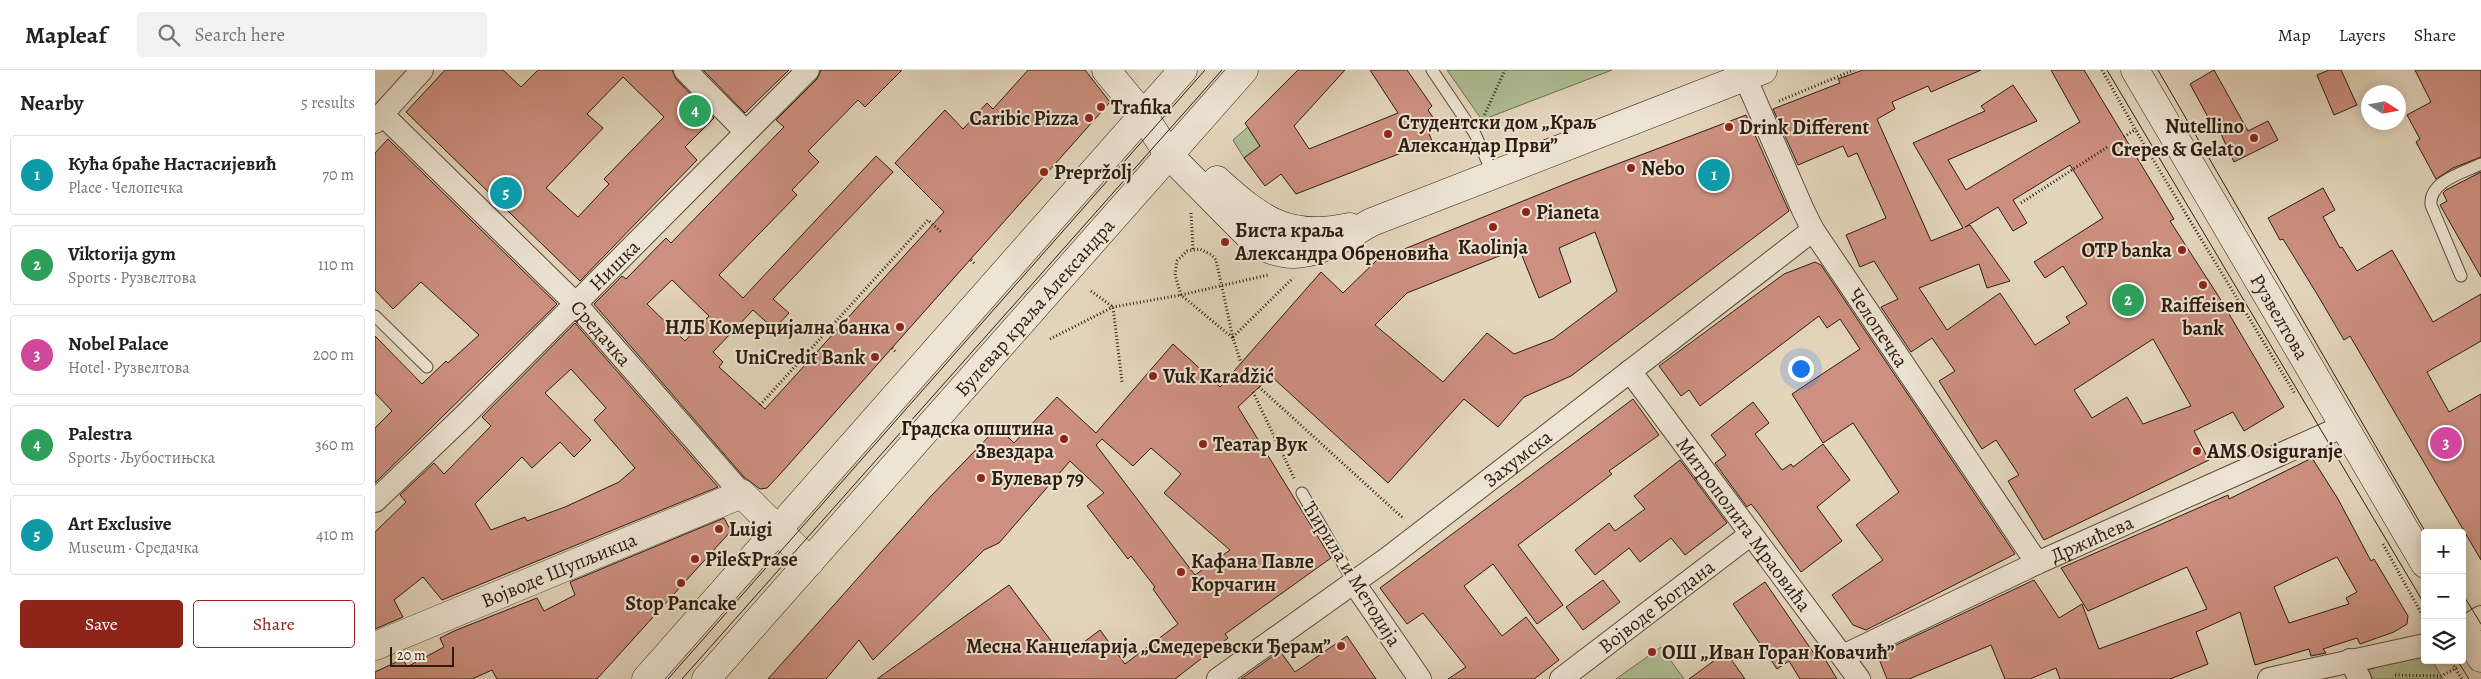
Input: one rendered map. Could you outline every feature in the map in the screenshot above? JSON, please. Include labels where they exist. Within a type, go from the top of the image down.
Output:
[{"type":"main road","points":[[1106,70],[1253,240],[1264,248],[1293,255],[1317,251],[1372,222],[1754,74]]},
{"type":"main road","points":[[645,679],[1183,70]]},
{"type":"main road","name":"Булевар краља Александра","points":[[705,679],[1244,70]]},
{"type":"main road","name":"Рузвелтова","points":[[2135,70],[2421,557]]},
{"type":"main road","name":"Средачка","points":[[742,494],[810,562]]},
{"type":"main road","name":"Војводе Шупљикца","points":[[375,646],[742,494]]},
{"type":"main road","points":[[2467,625],[2480,668]]},
{"type":"street","points":[[378,118],[422,70]]},
{"type":"street","points":[[685,70],[745,132]]},
{"type":"street","name":"Нишка","points":[[375,501],[464,416],[808,70]]},
{"type":"street","name":"Челопечка","points":[[1754,74],[1803,210],[1813,230],[2037,563]]},
{"type":"street","name":"Средачка","points":[[378,118],[575,303],[742,494]]},
{"type":"street","name":"Захумска","points":[[1218,679],[1353,583],[1813,230]]},
{"type":"street","name":"Митрополита Мраовића","points":[[1630,371],[1859,679]]},
{"type":"street","name":"Држићева","points":[[1843,656],[2037,563],[2344,426]]},
{"type":"street","name":"Војводе Богдана","points":[[1561,679],[1751,534]]},
{"type":"street","name":"Ћирила и Методија","points":[[1353,583],[1420,679]]},
{"type":"street","points":[[2269,679],[2355,670],[2421,646]]},
{"type":"lane","points":[[1432,70],[1475,134],[1493,174]]},
{"type":"lane","points":[[2461,276],[2431,205],[2431,198],[2436,187],[2481,164]]},
{"type":"lane","points":[[375,316],[427,367]]},
{"type":"lane","name":"Ћирила и Методија","points":[[1301,493],[1353,583]]},
{"type":"path","points":[[1475,134],[1505,70]]},
{"type":"path","points":[[1776,104],[1854,70]]},
{"type":"path","points":[[2102,70],[2296,397]]},
{"type":"path","points":[[2124,137],[2136,129]]},
{"type":"path","points":[[2021,203],[2109,146]]},
{"type":"path","points":[[1191,207],[1193,249]]},
{"type":"path","points":[[760,405],[928,220],[941,232]]},
{"type":"path","points":[[1233,338],[1181,295],[1175,268],[1181,256],[1193,249],[1206,251],[1216,260],[1233,338],[1241,363]]},
{"type":"path","points":[[971,260],[976,265]]},
{"type":"path","points":[[1233,338],[1299,272]]},
{"type":"path","points":[[1050,339],[1113,307],[1181,295],[1272,274]]},
{"type":"path","points":[[1091,291],[1113,307],[1121,382]]},
{"type":"path","points":[[848,307],[853,312]]},
{"type":"path","points":[[892,348],[897,353]]},
{"type":"path","points":[[1259,388],[1404,520]]},
{"type":"path","points":[[1253,392],[1301,493]]},
{"type":"path","points":[[2379,537],[2424,619]]},
{"type":"path","points":[[2453,664],[2462,679]]},
{"type":"path","points":[[2389,675],[2441,676],[2456,668],[2480,668]]},
{"type":"green space","points":[[1447,70],[1612,70],[1482,120]]},
{"type":"green space","points":[[1248,127],[1260,146],[1244,158],[1233,140]]},
{"type":"green space","points":[[1661,647],[1684,679],[1616,679]]},
{"type":"green space","points":[[2421,653],[2421,664],[2434,664],[2443,679],[2373,679],[2368,670]]},
{"type":"building","points":[[445,70],[503,70],[521,87],[538,70],[672,70],[676,79],[714,118],[685,147],[697,160],[580,281],[406,112]],"holes":[[[623,77],[664,117],[604,179],[609,184],[578,217],[546,188],[603,128],[587,114]]]},
{"type":"building","points":[[703,70],[789,70],[745,113]]},
{"type":"building","points":[[821,70],[902,70],[865,107],[858,100],[808,151],[819,162],[792,190],[797,195],[719,275],[743,298],[876,156],[893,172],[773,299],[789,313],[774,329],[753,310],[713,352],[723,362],[719,367],[765,409],[944,212],[895,163],[945,110],[963,129],[987,103],[993,109],[1028,70],[1085,70],[1110,102],[782,472],[767,488],[760,489],[744,477],[594,304],[622,276],[626,279],[666,238],[671,243],[784,127],[776,120],[817,79]],"holes":[[[672,280],[709,316],[685,341],[647,304]]]},
{"type":"building","name":"Студентски дом „Краљ Александар Први”","points":[[1298,70],[1345,70],[1294,126],[1309,149],[1398,113],[1370,70],[1407,70],[1432,106],[1428,110],[1436,122],[1426,126],[1432,141],[1296,194],[1281,174],[1265,186],[1244,158],[1260,146],[1245,123]]},
{"type":"building","points":[[1863,70],[1981,70],[1931,92],[1928,86],[1892,102],[1895,109],[1877,119],[1931,241],[1963,228],[1913,143],[1985,111],[1981,106],[2013,85],[2037,121],[1948,160],[1966,190],[2080,122],[2051,70],[2084,70],[2174,219],[2170,221],[2219,297],[2284,407],[2244,431],[2233,412],[2194,431],[2209,460],[2044,540],[2008,481],[2019,475],[1996,440],[1982,449],[1939,381],[1955,371],[1932,338],[1911,352],[1881,307],[1898,299],[1874,261],[1860,267],[1846,235],[1886,218],[1857,153],[1848,157],[1843,146],[1798,165],[1773,109],[1840,83],[1838,79]],"holes":[[[2070,165],[2103,218],[2034,262],[2045,278],[2063,266],[2087,304],[2066,317],[2070,323],[2035,345],[2000,293],[1947,330],[1919,288],[1979,264],[1987,288],[2010,281],[1970,225],[1965,227],[1998,207],[2013,231],[2027,223],[2013,200]],[[2153,339],[2191,406],[2143,424],[2127,397],[2092,418],[2074,390]]]},
{"type":"building","points":[[2214,70],[2248,131],[2268,121],[2278,140],[2234,162],[2213,117],[2209,119],[2190,84]]},
{"type":"building","points":[[2329,70],[2341,70],[2357,105],[2334,115],[2317,75]]},
{"type":"building","points":[[2415,70],[2481,70],[2481,157],[2453,168],[2436,179],[2416,142],[2420,139],[2407,115],[2431,102]]},
{"type":"building","points":[[1746,115],[1789,211],[1571,376],[1524,397],[1498,427],[1464,399],[1388,483],[1271,376],[1238,407],[1331,558],[1225,634],[1228,638],[1175,679],[877,679],[1009,585],[1061,654],[1066,650],[1068,654],[1100,630],[1125,664],[1178,624],[1153,589],[1155,587],[1131,556],[1128,559],[1087,506],[1104,493],[1070,461],[999,543],[984,550],[873,660],[859,640],[826,679],[768,679],[931,496],[998,427],[1014,443],[1057,397],[1096,433],[1173,344],[1220,387],[1321,272],[1343,293],[1377,260],[1575,180]],"holes":[[[1595,232],[1617,291],[1553,339],[1514,354],[1487,333],[1443,382],[1375,325],[1407,293],[1519,248],[1539,298],[1571,282],[1559,248]],[[1102,439],[1133,466],[1151,448],[1181,474],[1164,493],[1230,550],[1195,575],[1096,445]]]},
{"type":"building","points":[[388,139],[557,304],[375,483],[375,428],[392,411],[375,393],[375,336],[422,384],[446,361],[448,363],[479,335],[421,282],[393,309],[375,290],[375,153]]},
{"type":"building","points":[[2481,172],[2481,277],[2440,205],[2447,201],[2443,193],[2446,190]]},
{"type":"building","points":[[2323,188],[2335,210],[2323,217],[2340,248],[2342,247],[2357,271],[2392,250],[2433,322],[2481,294],[2481,341],[2427,372],[2449,412],[2481,394],[2481,560],[2466,534],[2466,529],[2463,529],[2350,336],[2344,340],[2283,239],[2280,240],[2268,218]]},
{"type":"building","points":[[1815,262],[1821,265],[2015,554],[1866,630],[1853,625],[1832,595],[1883,560],[1856,525],[1899,492],[1853,423],[1823,443],[1792,394],[1860,349],[1840,319],[1827,328],[1819,316],[1700,406],[1689,390],[1681,396],[1659,366],[1784,274]]},
{"type":"building","points":[[575,323],[718,487],[442,600],[423,577],[394,600],[403,617],[375,629],[375,532],[406,502],[400,495],[434,463],[444,474],[491,426],[482,417]],"holes":[[[571,369],[606,408],[594,420],[635,468],[619,482],[565,507],[527,521],[525,517],[491,530],[475,504],[522,457],[532,468],[560,442],[574,457],[591,440],[545,393]]]},
{"type":"building","points":[[1633,399],[1659,435],[1609,471],[1612,474],[1518,545],[1563,605],[1537,624],[1493,564],[1464,586],[1502,636],[1526,617],[1559,660],[1534,679],[1448,679],[1466,667],[1423,613],[1407,624],[1380,588]]},
{"type":"building","points":[[1753,402],[1769,423],[1755,434],[1782,470],[1791,464],[1793,467],[1823,444],[1850,480],[1817,507],[1842,541],[1801,572],[1759,514],[1751,504],[1747,507],[1715,463],[1726,455],[1711,435]]},
{"type":"building","points":[[2312,458],[2338,499],[2371,561],[2374,559],[2408,616],[2407,624],[2394,632],[2360,644],[2357,638],[2323,649],[2326,653],[2311,656],[2309,649],[2255,665],[2240,612],[2196,632],[2208,664],[2170,679],[2060,679],[2056,668],[2030,679],[2005,679],[1991,645],[1909,679],[1887,679],[1877,654],[2034,580],[2059,618],[2082,604],[2099,649],[2207,609],[2187,567],[2088,611],[2061,568],[2228,495],[2229,499]],"holes":[[[2337,557],[2357,592],[2346,598],[2349,604],[2289,623],[2274,587]]]},
{"type":"building","points":[[1680,460],[1727,523],[1685,555],[1671,538],[1640,562],[1629,548],[1595,575],[1575,550],[1609,523],[1615,531],[1645,509],[1634,496]]},
{"type":"building","points":[[724,518],[731,531],[597,679],[497,679],[492,670],[472,679],[375,679],[375,672],[403,659],[407,667],[444,647],[440,638],[454,631],[537,598],[544,611],[575,595],[570,582]]},
{"type":"building","points":[[1603,580],[1620,602],[1583,630],[1566,607]]},
{"type":"building","points":[[1765,582],[1817,658],[1822,654],[1837,679],[1800,679],[1789,661],[1777,669],[1733,604]]},
{"type":"building","points":[[1347,636],[1376,679],[1241,679],[1280,651],[1295,672]]},
{"type":"building","points":[[1726,652],[1745,679],[1689,679]]},
{"type":"tram line","points":[[668,679],[1205,70]]},
{"type":"tram line","points":[[682,679],[1222,70]]},
{"type":"tram line","points":[[2107,70],[2421,598]]},
{"type":"tram line","points":[[2158,70],[2424,529]]},
{"type":"tram line","points":[[2466,600],[2481,624]]},
{"type":"tram line","points":[[2460,664],[2469,679]]},
{"type":"place","name":"Trafika","points":[[1101,107]]},
{"type":"place","name":"Palestra","points":[[695,111]]},
{"type":"place","name":"Caribic Pizza","points":[[1089,118]]},
{"type":"place","name":"Drink Different","points":[[1729,127]]},
{"type":"place","name":"Студентски дом „Краљ Александар Први”","points":[[1388,134]]},
{"type":"place","name":"Nutellino Crepes & Gelato","points":[[2254,138]]},
{"type":"place","name":"Nebo","points":[[1631,168]]},
{"type":"place","name":"Prepržolj","points":[[1044,172]]},
{"type":"place","name":"Кућа браће Настасијевић","points":[[1714,175]]},
{"type":"place","name":"Art Exclusive","points":[[506,193]]},
{"type":"place","name":"Pianeta","points":[[1526,212]]},
{"type":"place","name":"Kaolinja","points":[[1493,227]]},
{"type":"place","name":"Биста краља Александра Обреновића","points":[[1225,242]]},
{"type":"place","name":"OTP banka","points":[[2182,250]]},
{"type":"place","name":"Raiffeisen bank","points":[[2203,285]]},
{"type":"place","name":"Viktorija gym","points":[[2128,300]]},
{"type":"place","name":"НЛБ Комерцијална банка","points":[[900,327]]},
{"type":"place","name":"UniCredit Bank","points":[[875,357]]},
{"type":"place","name":"Vuk Karadžić","points":[[1153,376]]},
{"type":"place","name":"Градска општина Звездара","points":[[1064,439]]},
{"type":"place","name":"Nobel Palace","points":[[2446,443]]},
{"type":"place","name":"Театар Вук","points":[[1203,444]]},
{"type":"place","name":"AMS Osiguranje","points":[[2197,451]]},
{"type":"place","name":"Булевар 79","points":[[981,478]]},
{"type":"place","name":"Luigi","points":[[719,529]]},
{"type":"place","name":"Pile&Prase","points":[[695,559]]},
{"type":"place","name":"Кафана Павле Корчагин","points":[[1181,572]]},
{"type":"place","name":"Stop Pancake","points":[[681,583]]},
{"type":"place","name":"Месна Канцеларија „Смедеревски Ђерам”","points":[[1341,646]]},
{"type":"place","name":"ОШ „Иван Горан Ковачић”","points":[[1652,652]]}]
